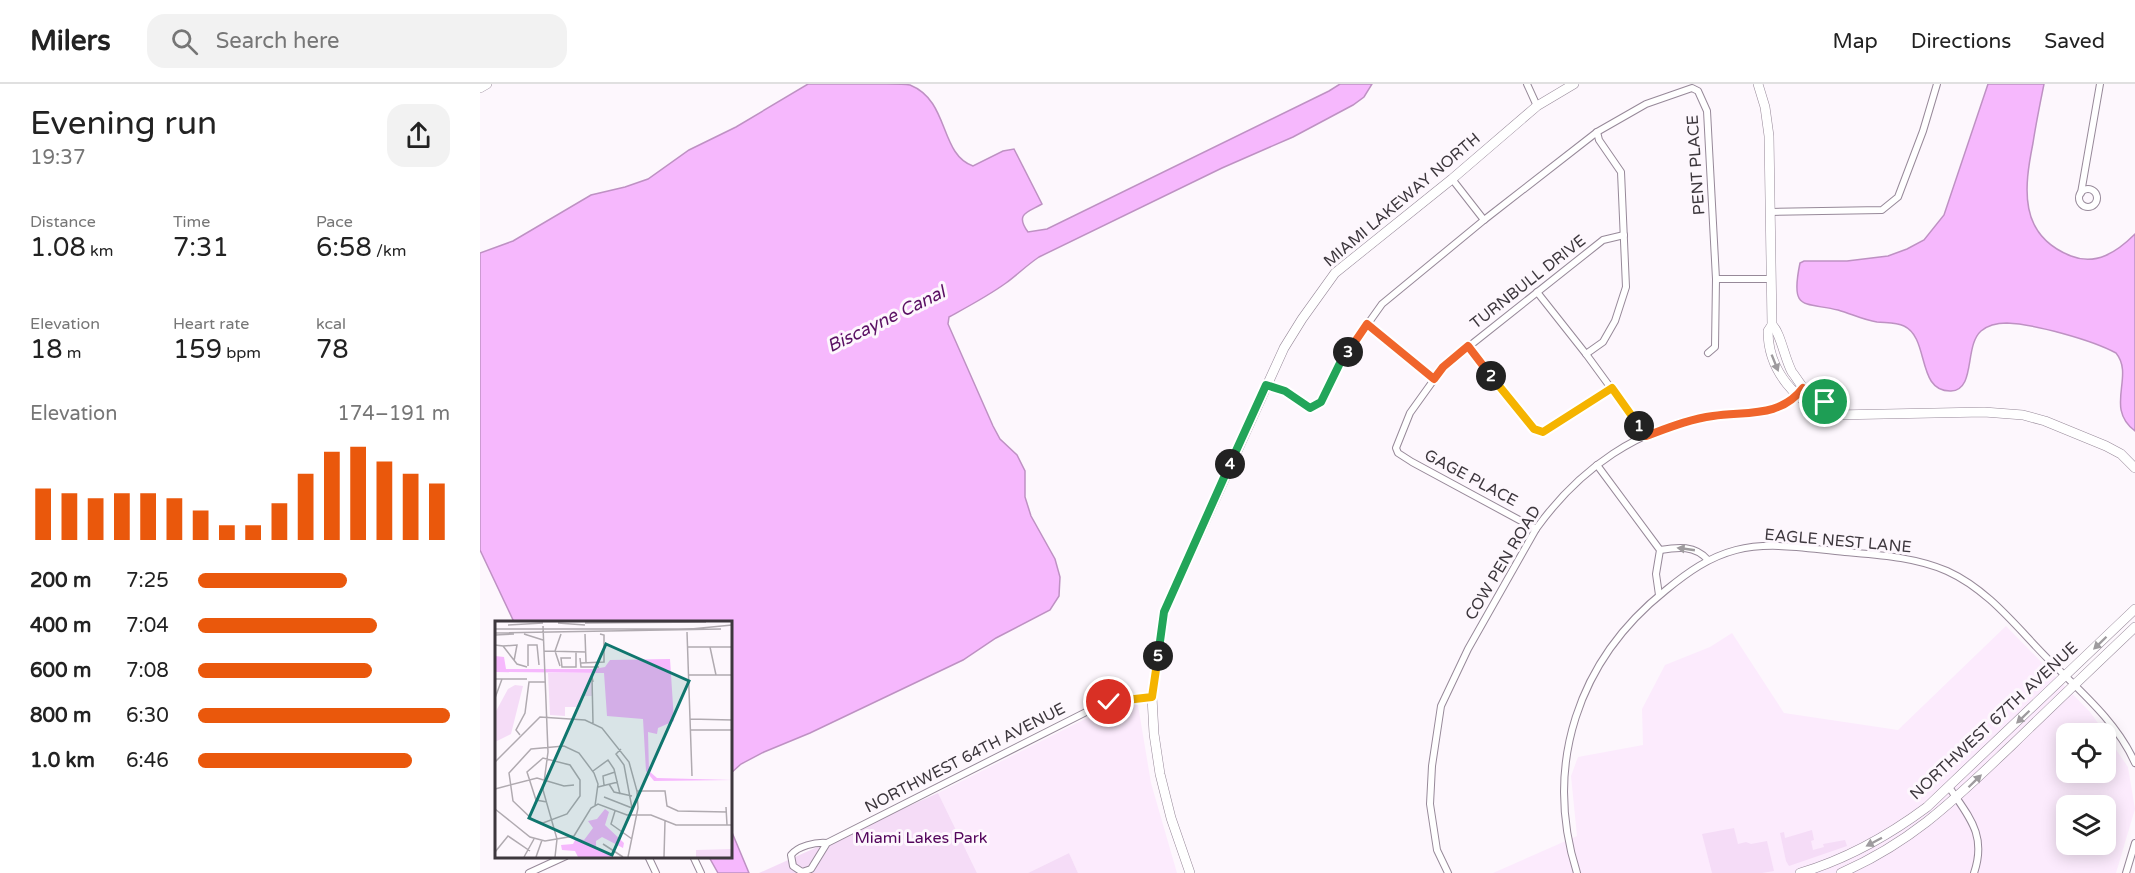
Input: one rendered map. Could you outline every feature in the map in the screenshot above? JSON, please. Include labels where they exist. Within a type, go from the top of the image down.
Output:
[{"type":"main road","points":[[480,88],[487,84]]},
{"type":"main road","name":"MIAMI LAKEWAY NORTH","points":[[1190,873],[1171,818],[1160,774],[1154,734],[1152,697],[1164,612],[1284,348],[1335,273],[1452,179],[1537,106],[1574,84]]},
{"type":"main road","points":[[1758,84],[1765,108],[1769,136],[1772,325],[1768,331],[1768,342],[1772,359],[1780,375],[1801,392],[1835,406],[1841,413],[1853,416],[1984,412],[2023,415],[2045,421],[2106,446],[2121,454],[2135,468]]},
{"type":"main road","name":"NORTHWEST 67TH AVENUE","points":[[1800,873],[1834,862],[1885,836],[1927,807],[2135,609]]},
{"type":"main road","name":"NORTHWEST 67TH AVENUE","points":[[1841,873],[1905,839],[1956,798],[2135,627]]},
{"type":"street","points":[[1527,84],[1537,106]]},
{"type":"street","points":[[1770,212],[1882,210],[1898,197],[1923,131],[1937,84]]},
{"type":"street","points":[[2081,193],[2100,84]]},
{"type":"street","name":"PENT PLACE","points":[[1597,132],[1646,104],[1692,88],[1698,91],[1707,111],[1716,279],[1715,347],[1708,353]]},
{"type":"street","points":[[1266,385],[1285,391],[1310,408],[1316,406],[1321,402],[1340,363],[1382,304],[1484,220],[1597,132],[1599,140],[1621,172],[1626,287],[1616,321],[1603,342],[1586,354]]},
{"type":"street","points":[[1452,179],[1484,220]]},
{"type":"street","name":"TURNBULL DRIVE","points":[[1396,448],[1410,413],[1443,367],[1603,240],[1624,235]]},
{"type":"street","points":[[1716,279],[1772,279]]},
{"type":"street","points":[[1537,292],[1612,388],[1646,436]]},
{"type":"street","points":[[1367,324],[1434,379]]},
{"type":"street","points":[[1468,346],[1534,429],[1543,432],[1612,388]]},
{"type":"street","name":"COW PEN ROAD","points":[[1448,873],[1437,850],[1430,804],[1432,766],[1442,706],[1468,649],[1536,529],[1573,484],[1623,446],[1681,424],[1713,416],[1752,414],[1773,410],[1785,405],[1801,392]]},
{"type":"street","name":"GAGE PLACE","points":[[1396,448],[1398,453],[1412,462],[1536,529]]},
{"type":"street","points":[[1598,465],[1660,550],[1656,574],[1659,595]]},
{"type":"street","name":"EAGLE NEST LANE","points":[[1576,873],[1568,842],[1563,800],[1564,773],[1576,716],[1593,676],[1605,654],[1631,620],[1659,595],[1708,560],[1745,548],[1786,546],[1876,555],[1925,564],[1946,571],[1972,585],[2001,610],[2106,718],[2126,744],[2135,764]]},
{"type":"street","points":[[1660,550],[1676,547],[1700,551],[1708,560]]},
{"type":"street","name":"NORTHWEST 64TH AVENUE","points":[[827,843],[821,842],[795,850],[791,855],[793,866],[802,872],[811,869],[827,843],[1098,706],[1116,700],[1152,697]]},
{"type":"street","points":[[1949,787],[1972,821],[1979,840],[1978,859],[1974,873]]},
{"type":"street","points":[[2126,873],[2135,843]]},
{"type":"street","points":[[529,873],[562,858]]},
{"type":"street","points":[[649,858],[656,873]]},
{"type":"street","points":[[694,858],[701,873]]},
{"type":"shaded area","points":[[2006,626],[2090,712],[2098,723],[2056,723],[2056,783],[2116,783],[2116,750],[2128,767],[2135,809],[2116,873],[1493,873],[1577,836],[1571,776],[1578,757],[1643,745],[1642,709],[1665,665],[1710,647],[1732,633],[1784,713],[1898,730]]},
{"type":"shaded area","points":[[1138,705],[1151,783],[1177,873],[1078,873],[1069,853],[1028,873],[977,873],[938,793],[1109,707]]},
{"type":"green space","name":"Miami Lakes Park","points":[[938,793],[977,873],[759,873]]},
{"type":"green space","points":[[1734,828],[1738,844],[1767,841],[1774,871],[1712,873],[1702,834]]},
{"type":"green space","points":[[1812,830],[1813,850],[1824,847],[1823,844],[1845,840],[1847,846],[1789,866],[1780,833],[1784,832],[1785,838]]},
{"type":"green space","name":"Miami Lakes Park","points":[[1069,853],[1078,873],[1028,873]]},
{"type":"water","name":"Biscayne Canal","points":[[808,84],[910,85],[923,93],[932,103],[954,151],[962,160],[973,166],[1003,151],[1014,149],[1042,204],[1028,211],[1023,217],[1022,221],[1028,232],[1047,229],[1340,84],[1372,84],[1364,97],[1353,105],[1293,137],[1222,168],[1039,257],[999,288],[949,317],[948,324],[993,426],[1000,439],[1017,455],[1025,471],[1025,497],[1031,516],[1055,559],[1060,577],[1059,596],[1050,610],[996,638],[963,660],[810,733],[764,752],[741,764],[732,772],[732,621],[514,621],[480,550],[480,253],[513,241],[591,195],[648,179],[689,150],[736,127]]},
{"type":"water","points":[[1988,84],[2044,84],[2030,160],[2027,193],[2033,223],[2041,236],[2054,247],[2071,256],[2089,259],[2106,256],[2135,234],[2135,431],[2126,422],[2122,412],[2121,362],[2116,353],[2106,348],[2032,326],[2000,323],[1981,331],[1973,347],[1964,383],[1959,389],[1951,391],[1940,389],[1933,383],[1917,341],[1912,332],[1904,326],[1872,321],[1838,310],[1808,304],[1798,297],[1797,278],[1800,263],[1804,261],[1847,261],[1888,256],[1924,240],[1944,215]]},
{"type":"water","points":[[732,832],[749,873],[718,873],[710,858],[732,858]]},
{"type":"route","points":[[1109,702],[1152,697],[1164,612],[1266,385],[1285,391],[1310,408],[1316,406],[1321,402],[1340,363],[1367,324],[1434,379],[1443,367],[1468,346],[1534,429],[1543,432],[1612,388],[1646,436],[1713,416],[1752,414],[1773,410],[1785,405],[1803,388],[1825,402]]}]
